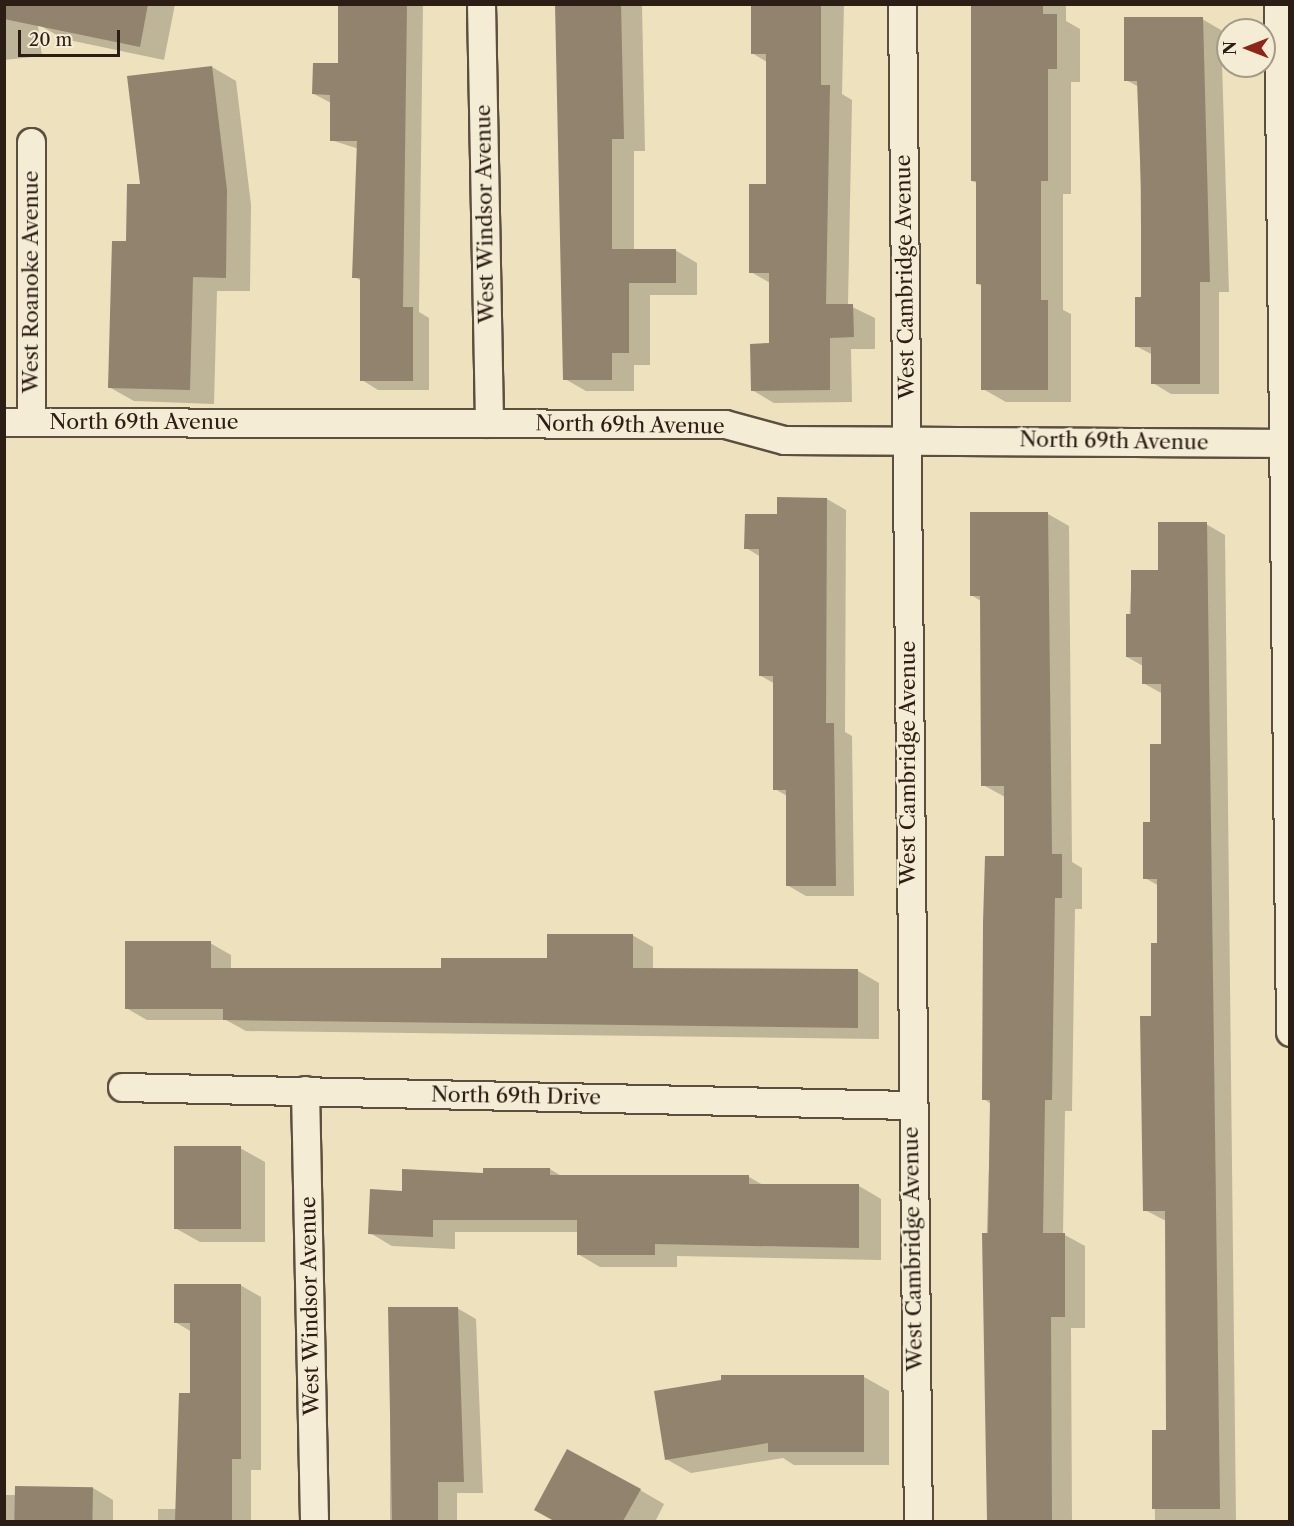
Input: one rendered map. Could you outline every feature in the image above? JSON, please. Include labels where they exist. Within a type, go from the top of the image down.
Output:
[{"type":"street","name":"West Windsor Avenue","points":[[482,4],[489,423]]},
{"type":"street","name":"West Cambridge Avenue","points":[[902,4],[910,1105],[918,1521]]},
{"type":"street","points":[[1278,4],[1287,443],[1290,1032]]},
{"type":"street","name":"West Roanoke Avenue","points":[[18,422],[31,142]]},
{"type":"street","name":"North 69th Avenue","points":[[18,422],[725,424],[784,440],[1287,443]]},
{"type":"street","name":"North 69th Drive","points":[[122,1087],[910,1105]]},
{"type":"street","name":"West Windsor Avenue","points":[[305,1090],[314,1521]]},
{"type":"building","points":[[4,4],[148,4],[140,47],[4,19]]},
{"type":"building","points":[[338,4],[407,4],[403,307],[413,307],[413,381],[360,381],[360,278],[352,278],[357,141],[330,141],[330,95],[312,94],[313,63],[338,63]]},
{"type":"building","points":[[555,4],[621,4],[624,139],[612,139],[612,249],[676,249],[676,283],[629,283],[629,353],[612,353],[612,380],[563,380]]},
{"type":"building","points":[[751,4],[821,4],[821,85],[830,85],[826,304],[853,304],[854,337],[830,338],[830,390],[751,391],[750,344],[769,343],[769,273],[749,273],[749,184],[766,184],[766,54],[751,54]]},
{"type":"building","points":[[971,4],[1043,4],[1043,14],[1057,14],[1057,69],[1048,69],[1048,181],[1041,181],[1041,300],[1048,300],[1048,390],[981,390],[981,284],[976,284],[976,181],[971,181]]},
{"type":"building","points":[[1124,17],[1203,17],[1210,282],[1200,282],[1200,384],[1151,384],[1151,347],[1135,347],[1135,297],[1141,297],[1141,186],[1137,81],[1124,81]]},
{"type":"building","points":[[212,66],[227,190],[226,278],[193,277],[190,390],[108,388],[112,241],[126,241],[127,184],[140,184],[127,76]]},
{"type":"building","points":[[777,497],[827,498],[826,723],[834,723],[836,886],[786,886],[786,790],[773,790],[773,676],[759,676],[759,549],[744,549],[745,514],[777,514]]},
{"type":"building","points":[[970,512],[1048,512],[1052,854],[1062,854],[1062,898],[1055,898],[1052,1100],[1045,1100],[1043,1233],[1065,1233],[1065,1317],[1051,1317],[1052,1521],[987,1521],[982,1233],[988,1233],[990,1100],[982,1100],[983,923],[985,856],[1004,856],[1004,786],[981,786],[980,596],[970,596]]},
{"type":"building","points":[[1158,522],[1207,522],[1220,1509],[1152,1509],[1152,1430],[1166,1430],[1165,1211],[1143,1211],[1140,1016],[1151,1016],[1151,943],[1157,943],[1157,879],[1143,879],[1143,822],[1150,822],[1150,744],[1161,744],[1161,684],[1142,684],[1142,657],[1126,657],[1126,614],[1131,614],[1131,570],[1158,570]]},
{"type":"building","points":[[547,934],[633,934],[633,968],[858,969],[858,1028],[223,1020],[223,1009],[125,1009],[125,941],[211,941],[211,968],[441,968],[441,958],[547,958]]},
{"type":"building","points":[[174,1146],[241,1146],[241,1229],[174,1229]]},
{"type":"building","points":[[483,1168],[550,1168],[550,1175],[749,1175],[749,1184],[859,1184],[859,1248],[655,1244],[655,1255],[577,1255],[577,1220],[433,1220],[433,1237],[368,1234],[370,1189],[402,1191],[402,1169],[483,1173]]},
{"type":"building","points":[[174,1284],[241,1284],[241,1459],[232,1459],[232,1521],[175,1521],[179,1393],[190,1393],[190,1323],[174,1323]]},
{"type":"building","points":[[388,1307],[458,1307],[464,1482],[438,1482],[438,1521],[392,1521]]},
{"type":"building","points":[[721,1375],[864,1375],[864,1452],[768,1452],[768,1443],[665,1460],[654,1391],[721,1380]]},
{"type":"building","points":[[567,1449],[641,1489],[623,1521],[554,1521],[534,1510]]},
{"type":"building","points":[[15,1486],[93,1487],[92,1522],[14,1521]]}]
